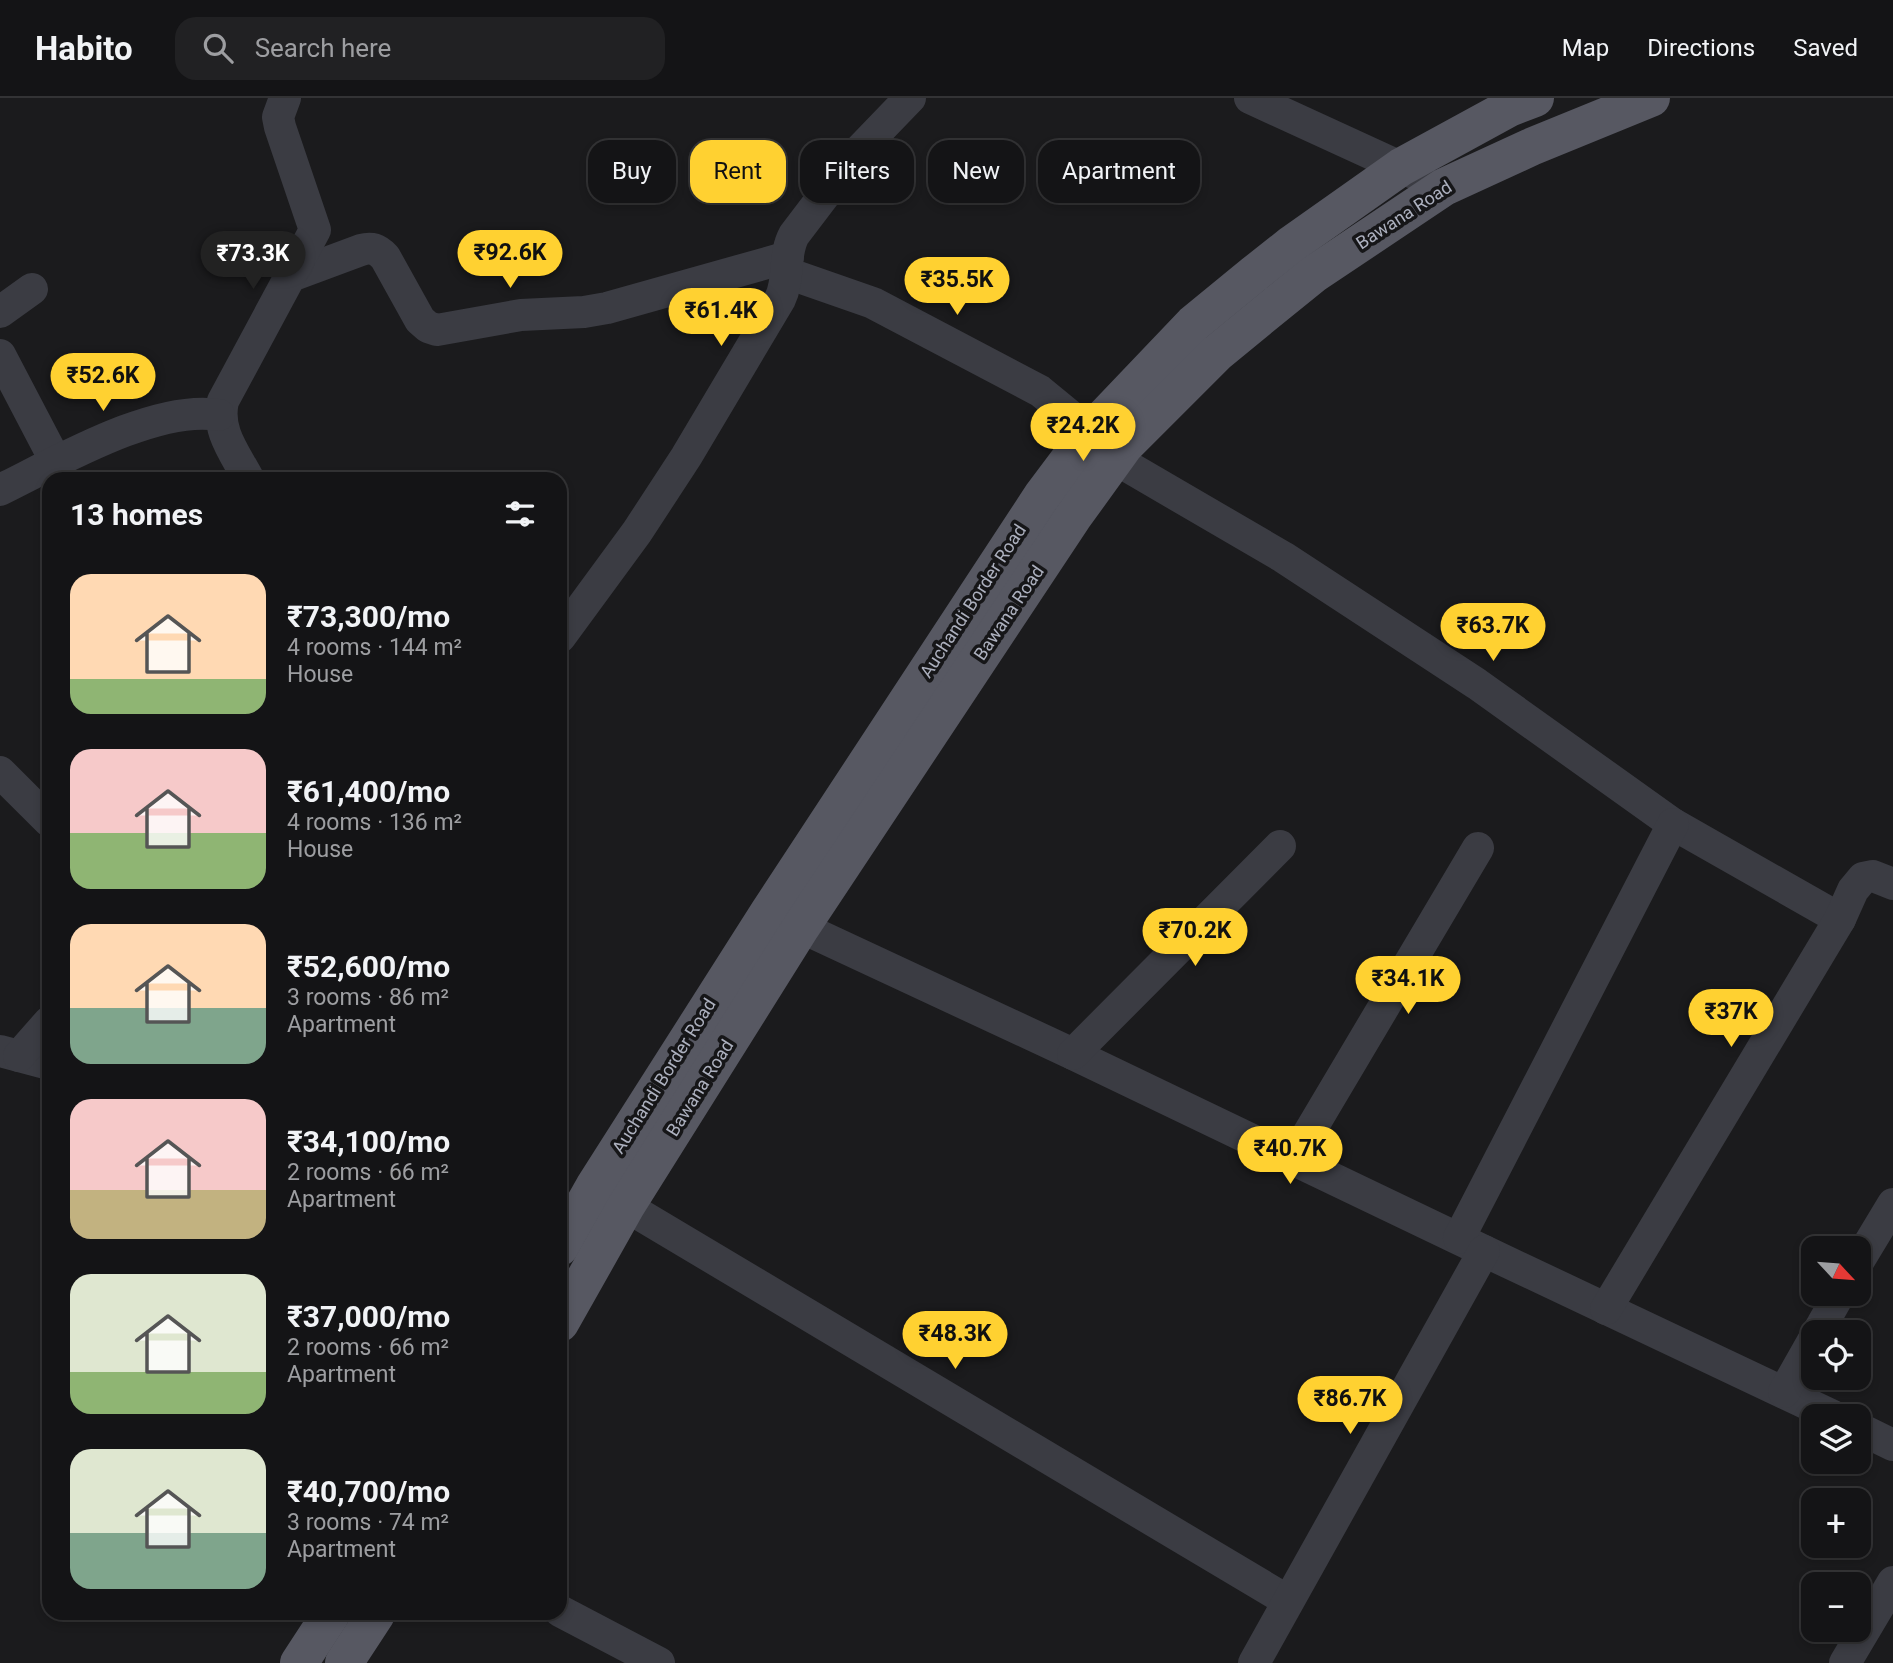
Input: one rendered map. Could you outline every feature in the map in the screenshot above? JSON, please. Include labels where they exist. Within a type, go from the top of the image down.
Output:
[{"type":"main road","name":"Bawana Road","points":[[991,606],[1125,444],[1217,353],[1314,274],[1444,187],[1531,147],[1651,98]]},
{"type":"main road","name":"Auchandi Border Road","points":[[567,1228],[610,1210],[785,920],[991,606],[1042,496],[1090,432],[1192,324],[1292,244],[1401,167],[1515,101]]},
{"type":"main road","points":[[1254,274],[1278,303]]},
{"type":"main road","points":[[567,1306],[610,1210]]},
{"type":"main road","points":[[299,1663],[327,1620]]},
{"type":"main road","points":[[344,1663],[372,1620]]},
{"type":"street","points":[[245,472],[221,427],[219,415],[223,401],[315,230],[280,127],[278,117],[285,98]]},
{"type":"street","points":[[567,628],[638,532],[780,299],[790,242],[794,235],[854,156],[909,98]]},
{"type":"street","points":[[1250,98],[1444,187]]},
{"type":"street","points":[[1515,101],[1531,147]]},
{"type":"street","points":[[291,276],[370,247],[379,250],[386,257],[420,320],[437,330],[521,314],[584,312],[607,308],[787,265],[904,318],[1041,391],[1090,432],[1115,459],[1283,557],[1477,684],[1673,824],[1840,919]]},
{"type":"street","points":[[0,312],[32,289]]},
{"type":"street","points":[[0,355],[56,463]]},
{"type":"street","points":[[0,490],[120,434],[164,417],[189,413],[219,415]]},
{"type":"street","points":[[0,772],[42,814]]},
{"type":"street","points":[[1254,1663],[1471,1245],[1673,824]]},
{"type":"street","points":[[1073,1054],[1280,846]]},
{"type":"street","points":[[1294,1158],[1478,848]]},
{"type":"street","points":[[1606,1309],[1840,919],[1853,890],[1863,878],[1873,876],[1893,884]]},
{"type":"street","points":[[785,920],[1294,1158],[1471,1245],[1808,1404]]},
{"type":"street","points":[[23,1057],[42,1031]]},
{"type":"street","points":[[1871,1240],[1893,1204]]},
{"type":"street","points":[[610,1210],[1288,1601]]},
{"type":"street","points":[[1784,1392],[1801,1362]]},
{"type":"street","points":[[1871,1435],[1893,1446]]},
{"type":"street","points":[[1846,1663],[1893,1582]]},
{"type":"street","points":[[567,1615],[659,1663]]}]
